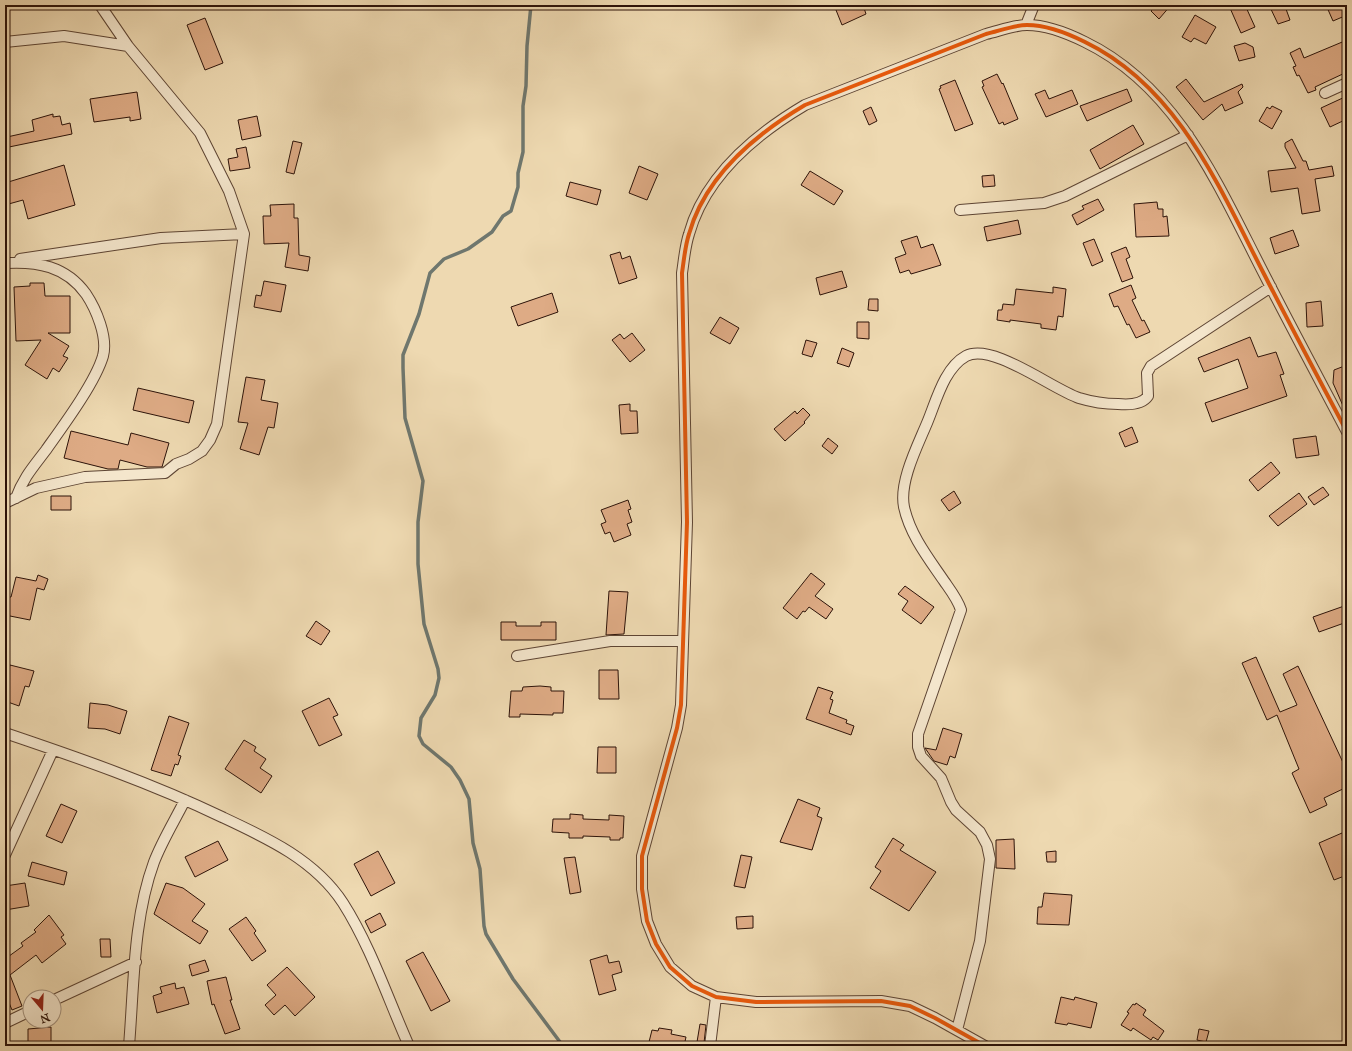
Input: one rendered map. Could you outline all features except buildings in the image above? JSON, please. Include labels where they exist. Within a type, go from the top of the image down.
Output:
[{"type":"street","points":[[5,503],[36,488],[84,477],[165,473],[176,464],[189,459],[202,451],[210,440],[217,424],[244,234],[229,191],[200,133],[128,46],[100,5]]},
{"type":"street","points":[[1026,25],[1034,5]]},
{"type":"street","points":[[985,1046],[910,1006],[881,1001],[756,1002],[716,997],[692,986],[670,967],[656,944],[647,921],[642,889],[642,856],[677,728],[681,706],[688,522],[682,273],[689,233],[702,204],[718,178],[748,145],[778,121],[805,105],[986,34],[1026,25],[1068,34],[1098,48],[1127,69],[1156,94],[1177,119],[1215,179],[1347,432]]},
{"type":"street","points":[[5,42],[64,36],[128,46]]},
{"type":"street","points":[[1325,93],[1347,83]]},
{"type":"street","points":[[960,210],[1044,203],[1065,196],[1188,135]]},
{"type":"street","points":[[5,262],[161,238],[244,234]]},
{"type":"street","points":[[5,262],[48,265],[64,272],[79,285],[92,303],[102,329],[103,336],[103,355],[94,376],[54,438],[28,471],[21,483],[16,498]]},
{"type":"street","points":[[957,1030],[980,941],[990,860],[987,845],[980,832],[956,810],[941,778],[925,761],[918,747],[918,734],[961,610],[910,528],[904,506],[905,487],[910,463],[936,400],[945,379],[955,364],[966,356],[980,353],[1001,358],[1078,398],[1124,405],[1138,403],[1146,400],[1148,396],[1147,374],[1151,366],[1271,287]]},
{"type":"street","points":[[517,656],[610,641],[683,641]]},
{"type":"street","points":[[5,733],[134,778],[185,800],[276,843],[300,859],[325,880],[343,903],[360,933],[409,1046]]},
{"type":"street","points":[[5,855],[54,750]]},
{"type":"street","points":[[129,1046],[143,902],[154,862],[185,800]]},
{"type":"street","points":[[62,996],[136,962]]},
{"type":"street","points":[[710,1046],[716,997]]},
{"type":"street","points":[[5,1023],[22,1016]]},
{"type":"waterway","points":[[531,5],[527,46],[526,86],[523,106],[523,152],[518,173],[518,187],[511,211],[503,216],[492,232],[468,249],[444,259],[430,273],[419,314],[403,355],[403,368],[405,418],[423,481],[418,522],[418,564],[424,624],[438,669],[439,678],[435,695],[421,718],[419,736],[423,744],[451,767],[460,780],[469,799],[473,843],[480,869],[484,926],[486,934],[513,979],[563,1046]]},
{"type":"cycle path","points":[[985,1046],[910,1006],[881,1001],[756,1002],[716,997],[692,986],[670,967],[656,944],[647,921],[642,889],[642,856],[677,728],[681,705],[687,522],[682,273],[689,234],[707,193],[720,175],[751,143],[768,129],[805,105],[986,34],[1022,25],[1042,26],[1064,33],[1085,42],[1118,61],[1146,85],[1171,112],[1212,174],[1347,432]]}]
